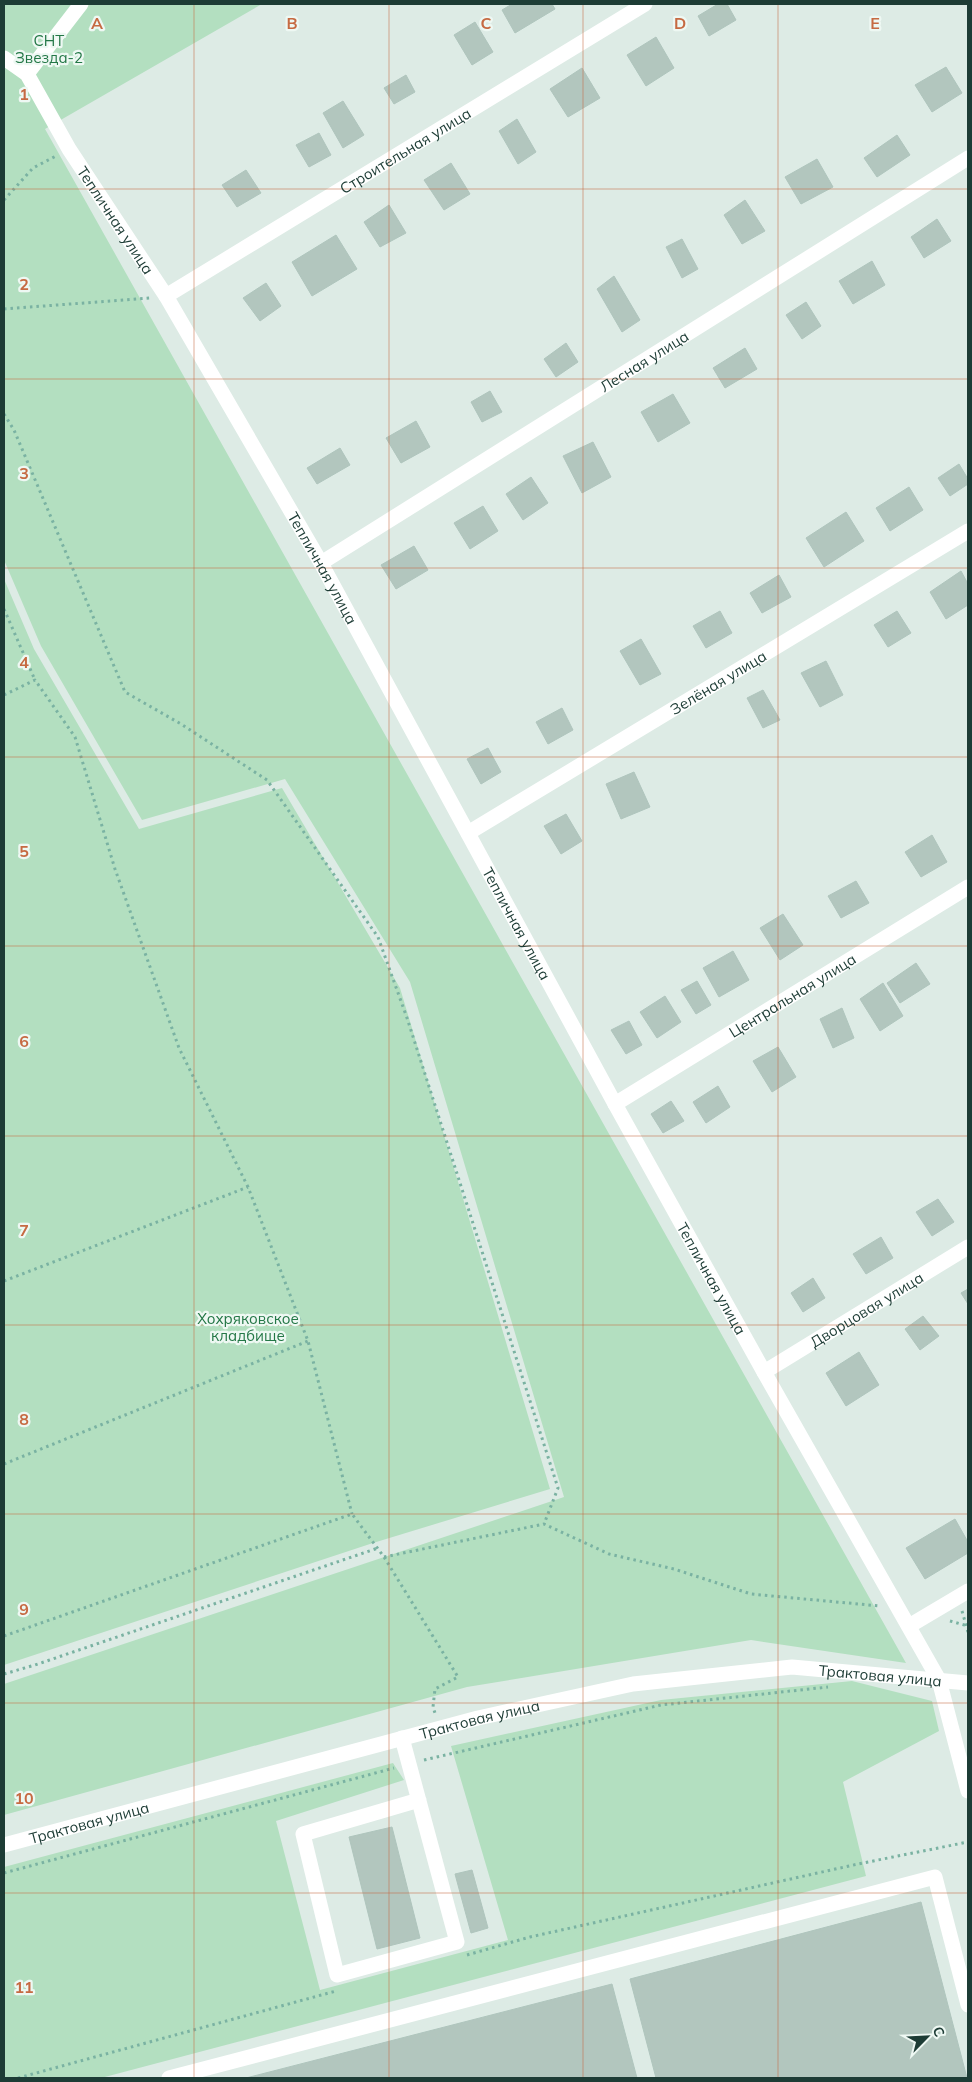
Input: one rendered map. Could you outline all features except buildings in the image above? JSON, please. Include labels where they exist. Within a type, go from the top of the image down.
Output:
[{"type":"street","points":[[4,58],[27,74],[81,4]]},
{"type":"street","name":"Строительная улица","points":[[166,296],[645,4]]},
{"type":"street","name":"Тепличная улица","points":[[27,74],[69,149],[166,296],[321,563],[615,1104],[764,1372],[939,1680],[968,1791]]},
{"type":"street","name":"Лесная улица","points":[[321,563],[968,158]]},
{"type":"street","name":"Зелёная улица","points":[[468,833],[968,532]]},
{"type":"street","name":"Центральная улица","points":[[615,1104],[968,887]]},
{"type":"street","name":"Дворцовая улица","points":[[764,1372],[968,1247]]},
{"type":"street","points":[[909,1626],[963,1595]]},
{"type":"street","name":"Трактовая улица","points":[[4,1845],[478,1718],[633,1684],[792,1667],[968,1682]]},
{"type":"street","points":[[402,1738],[419,1800],[457,1942],[337,1975],[303,1834],[419,1800]]},
{"type":"street","points":[[169,2078],[935,1877],[968,2005]]},
{"type":"path","points":[[4,200],[33,168],[69,149]]},
{"type":"path","points":[[4,309],[166,296]]},
{"type":"path","points":[[4,414],[14,430],[125,692],[180,724],[267,780],[378,937],[407,1018],[558,1488],[544,1524]]},
{"type":"path","points":[[4,609],[35,680],[75,737],[115,869],[179,1048],[248,1187],[308,1341],[352,1514],[384,1557],[458,1677],[435,1689],[433,1707],[440,1728]]},
{"type":"path","points":[[4,695],[35,680]]},
{"type":"path","points":[[4,1281],[248,1187]]},
{"type":"path","points":[[4,1464],[308,1341]]},
{"type":"path","points":[[4,1636],[352,1514]]},
{"type":"path","points":[[384,1557],[544,1524],[609,1554],[674,1569],[751,1594],[898,1607]]},
{"type":"path","points":[[4,1674],[378,1548]]},
{"type":"path","points":[[963,1595],[968,1632]]},
{"type":"path","points":[[4,1873],[409,1764],[661,1705],[837,1686]]},
{"type":"path","points":[[464,1955],[550,1933],[858,1864],[968,1842]]},
{"type":"path","points":[[18,2078],[341,1989]]},
{"type":"green space","name":"СНТ Звезда-2","points":[[4,4],[262,4],[45,129],[906,1663],[751,1640],[467,1687],[4,1815],[4,1684],[564,1497],[410,982],[285,779],[142,820],[41,646],[4,560]]},
{"type":"green space","name":"Хохряковское кладбище","points":[[4,579],[34,649],[139,829],[282,788],[400,988],[550,1489],[373,1543],[4,1665]]},
{"type":"green space","points":[[852,1681],[932,1701],[939,1731],[843,1782],[866,1876],[101,2078],[4,2078],[4,1867],[393,1763],[404,1780],[276,1821],[320,1990],[508,1940],[451,1746],[661,1700]]}]
